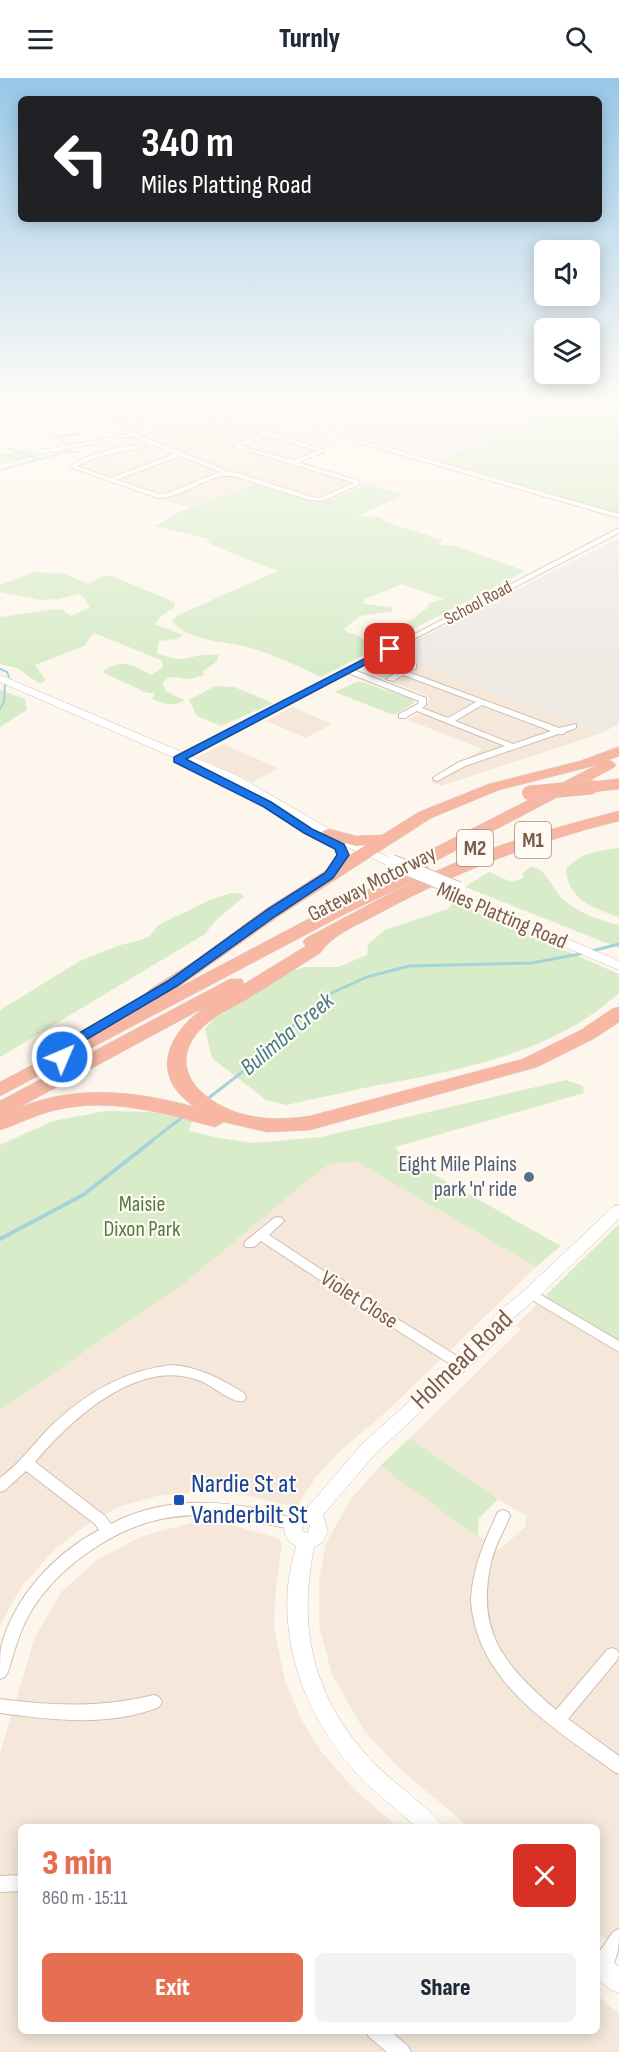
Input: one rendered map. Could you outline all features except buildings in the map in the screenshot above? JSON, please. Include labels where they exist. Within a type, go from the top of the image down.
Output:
[{"type":"highway","points":[[62,1057],[67,1046],[173,983],[273,912],[384,839],[437,808],[494,787],[585,764],[619,751]]},
{"type":"highway","name":"M1","points":[[339,910],[391,877],[619,759]]},
{"type":"highway","points":[[437,808],[482,798],[619,784]]},
{"type":"highway","name":"Gateway Motorway","points":[[0,1090],[339,910],[426,868],[530,830],[619,807]]},
{"type":"highway","name":"Gateway Motorway","points":[[0,1109],[415,888],[475,861],[535,839],[619,816]]},
{"type":"highway","points":[[334,841],[384,839]]},
{"type":"highway","points":[[329,876],[343,855],[334,841]]},
{"type":"highway","points":[[322,937],[314,949],[211,1012],[189,1030],[179,1046],[176,1062],[179,1077],[207,1113],[234,1126],[263,1131],[296,1131],[323,1126],[517,1079],[580,1052],[619,1026]]},
{"type":"highway","points":[[0,1123],[41,1107],[90,1098],[132,1099],[255,1124],[279,1126],[310,1123],[530,1063],[573,1043],[619,1013]]},
{"type":"main road","name":"Miles Platting Road","points":[[0,678],[181,758],[260,800],[308,831],[454,891],[594,944],[615,960]]},
{"type":"main road","name":"Miles Platting Road","points":[[454,891],[578,948],[615,960]]},
{"type":"street","points":[[135,488],[163,496],[184,488]]},
{"type":"street","points":[[278,488],[314,500],[321,500],[348,488]]},
{"type":"street","points":[[522,488],[619,516]]},
{"type":"street","name":"School Road","points":[[181,758],[619,530]]},
{"type":"street","points":[[390,679],[413,666]]},
{"type":"street","points":[[349,670],[419,697],[423,702],[402,716]]},
{"type":"street","points":[[402,672],[561,732]]},
{"type":"street","points":[[449,722],[482,702]]},
{"type":"street","points":[[416,708],[514,747]]},
{"type":"street","points":[[437,779],[462,764],[573,726]]},
{"type":"street","name":"Holmead Road","points":[[312,1516],[324,1498],[356,1463],[489,1339],[502,1318],[531,1294],[619,1210]]},
{"type":"street","name":"Violet Close","points":[[278,1221],[255,1239],[324,1278],[339,1283],[354,1298],[460,1364]]},
{"type":"street","points":[[531,1294],[619,1347]]},
{"type":"street","points":[[0,1486],[26,1463],[40,1444],[75,1410],[128,1381],[172,1370],[197,1373],[214,1380],[239,1397]]},
{"type":"street","points":[[26,1463],[100,1520],[108,1531]]},
{"type":"street","points":[[0,1672],[15,1627],[28,1602],[50,1575],[78,1550],[108,1531],[152,1514],[200,1507],[240,1512],[292,1524]]},
{"type":"street","points":[[312,1516],[318,1522],[320,1529],[314,1538],[306,1540],[294,1535],[292,1524],[298,1517],[312,1516]]},
{"type":"street","points":[[503,1516],[485,1557],[478,1583],[478,1608],[484,1636],[493,1656],[513,1683],[619,1766]]},
{"type":"street","points":[[306,1540],[298,1581],[296,1614],[301,1648],[313,1688],[334,1730],[350,1752],[367,1771],[428,1824]]},
{"type":"street","points":[[558,1719],[612,1655]]},
{"type":"street","points":[[0,1706],[76,1714],[107,1713],[154,1702]]},
{"type":"street","points":[[0,1884],[18,1883]]},
{"type":"street","points":[[600,1962],[619,1938]]},
{"type":"street","points":[[600,1966],[619,1982]]},
{"type":"street","points":[[379,2034],[402,2052]]},
{"type":"shaded area","points":[[143,488],[245,488],[191,509],[164,500],[170,497]]},
{"type":"shaded area","points":[[288,488],[340,488],[317,497]]},
{"type":"shaded area","points":[[619,538],[619,724],[602,733],[389,654]]},
{"type":"shaded area","points":[[389,654],[602,733],[441,786],[430,781],[482,749],[408,720],[426,709],[429,699],[428,696],[367,670]]},
{"type":"shaded area","points":[[292,707],[332,724],[306,738],[266,721]]},
{"type":"shaded area","points":[[223,744],[278,768],[253,782],[197,757]]},
{"type":"shaded area","points":[[357,1162],[536,1267],[385,1413],[341,1450],[316,1477],[298,1505],[291,1506],[246,1495],[197,1492],[157,1496],[118,1507],[82,1528],[54,1550],[22,1586],[0,1625],[0,1410],[186,1282],[318,1172],[332,1163]]},
{"type":"shaded area","points":[[546,1295],[619,1342],[619,1949],[600,1934],[600,1824],[465,1824],[402,1771],[365,1732],[332,1675],[319,1625],[319,1581],[326,1543],[351,1499],[380,1466],[499,1550],[525,1527],[527,1516],[498,1499],[410,1438],[521,1329],[516,1326]]},
{"type":"shaded area","points":[[190,1523],[231,1525],[277,1538],[282,1544],[276,1587],[274,1628],[285,1680],[301,1719],[321,1751],[354,1789],[395,1824],[18,1824],[18,2034],[600,2034],[600,1998],[619,2014],[619,2052],[0,2052],[0,1753],[35,1637],[62,1591],[97,1560],[140,1537]]},
{"type":"green space","points":[[245,488],[270,488],[322,503],[358,488],[381,488],[404,495],[357,516],[380,517],[386,522],[443,540],[439,544],[459,547],[525,571],[321,677],[260,651],[198,637],[179,628],[172,621],[178,615],[278,571],[214,546],[207,541],[209,539],[155,526],[179,512]],"holes":[[[402,584],[444,599],[429,603],[428,607],[406,623],[380,636],[362,639],[344,629],[360,616],[393,611],[391,607],[364,604],[365,599]]]},
{"type":"green space","points":[[533,488],[619,488],[619,513]]},
{"type":"green space","points":[[35,572],[65,574],[88,584],[102,576],[112,576],[174,602],[175,607],[160,617],[155,624],[183,635],[177,639],[159,641],[157,654],[179,659],[219,655],[216,662],[203,671],[204,675],[189,679],[171,677],[165,680],[162,684],[167,692],[184,700],[177,704],[164,703],[152,699],[155,693],[147,693],[102,672],[116,665],[127,664],[152,675],[163,667],[161,660],[94,633],[84,646],[35,665],[46,680],[40,684],[17,668],[0,664],[0,617],[56,609],[63,610],[71,616],[90,607],[82,595],[78,594],[59,599],[42,600],[0,592],[0,585]]},
{"type":"green space","points":[[359,681],[412,699],[414,703],[394,715],[334,692]]},
{"type":"green space","points":[[215,686],[234,687],[273,703],[221,726],[197,716],[189,700]]},
{"type":"green space","points":[[0,690],[25,699],[27,710],[0,727]]},
{"type":"green space","points":[[619,848],[619,917],[592,906],[577,895],[571,888],[566,869],[584,856],[597,851]]},
{"type":"green space","points":[[530,867],[541,870],[563,899],[575,908],[619,925],[619,948],[465,887],[489,872],[511,882],[524,878],[522,874]]},
{"type":"green space","points":[[231,893],[242,894],[244,897],[217,919],[205,934],[0,1057],[0,1010],[80,961],[150,936],[158,925],[210,900]]},
{"type":"green space","points":[[453,902],[619,974],[619,993],[594,1013],[567,1030],[509,1055],[447,1071],[287,1105],[266,1100],[212,1058],[205,1029],[214,1019],[291,971],[305,967],[338,967],[367,955],[368,944],[385,930],[448,909]]},
{"type":"green space","name":"Maisie Dixon Park","points":[[566,1080],[583,1086],[584,1093],[395,1147],[406,1161],[408,1160],[561,1246],[536,1267],[357,1162],[332,1163],[318,1172],[186,1282],[0,1410],[0,1145],[53,1121],[105,1111],[153,1112],[192,1121],[189,1131],[254,1143],[321,1137]]},
{"type":"green space","points":[[619,1224],[619,1342],[549,1300],[546,1295]]},
{"type":"green space","points":[[410,1438],[498,1499],[479,1518],[478,1537],[380,1466]]},
{"type":"waterway","points":[[0,669],[7,672],[9,677]]},
{"type":"waterway","points":[[0,709],[4,702],[5,683]]},
{"type":"waterway","name":"Bulimba Creek","points":[[592,951],[619,944]]},
{"type":"waterway","name":"Bulimba Creek","points":[[206,1100],[241,1073],[327,995],[367,977],[409,966],[532,963],[585,953]]},
{"type":"waterway","name":"Bulimba Creek","points":[[150,1142],[184,1116]]},
{"type":"waterway","name":"Bulimba Creek","points":[[0,1239],[83,1195],[152,1141]]},
{"type":"place","name":"Eight Mile Plains park 'n' ride","points":[[529,1177]]},
{"type":"place","name":"Nardie St at Vanderbilt St","points":[[179,1500]]},
{"type":"route","points":[[62,1057],[67,1046],[173,983],[273,912],[329,876],[343,855],[340,847],[308,831],[268,804],[178,759],[390,649]]}]
